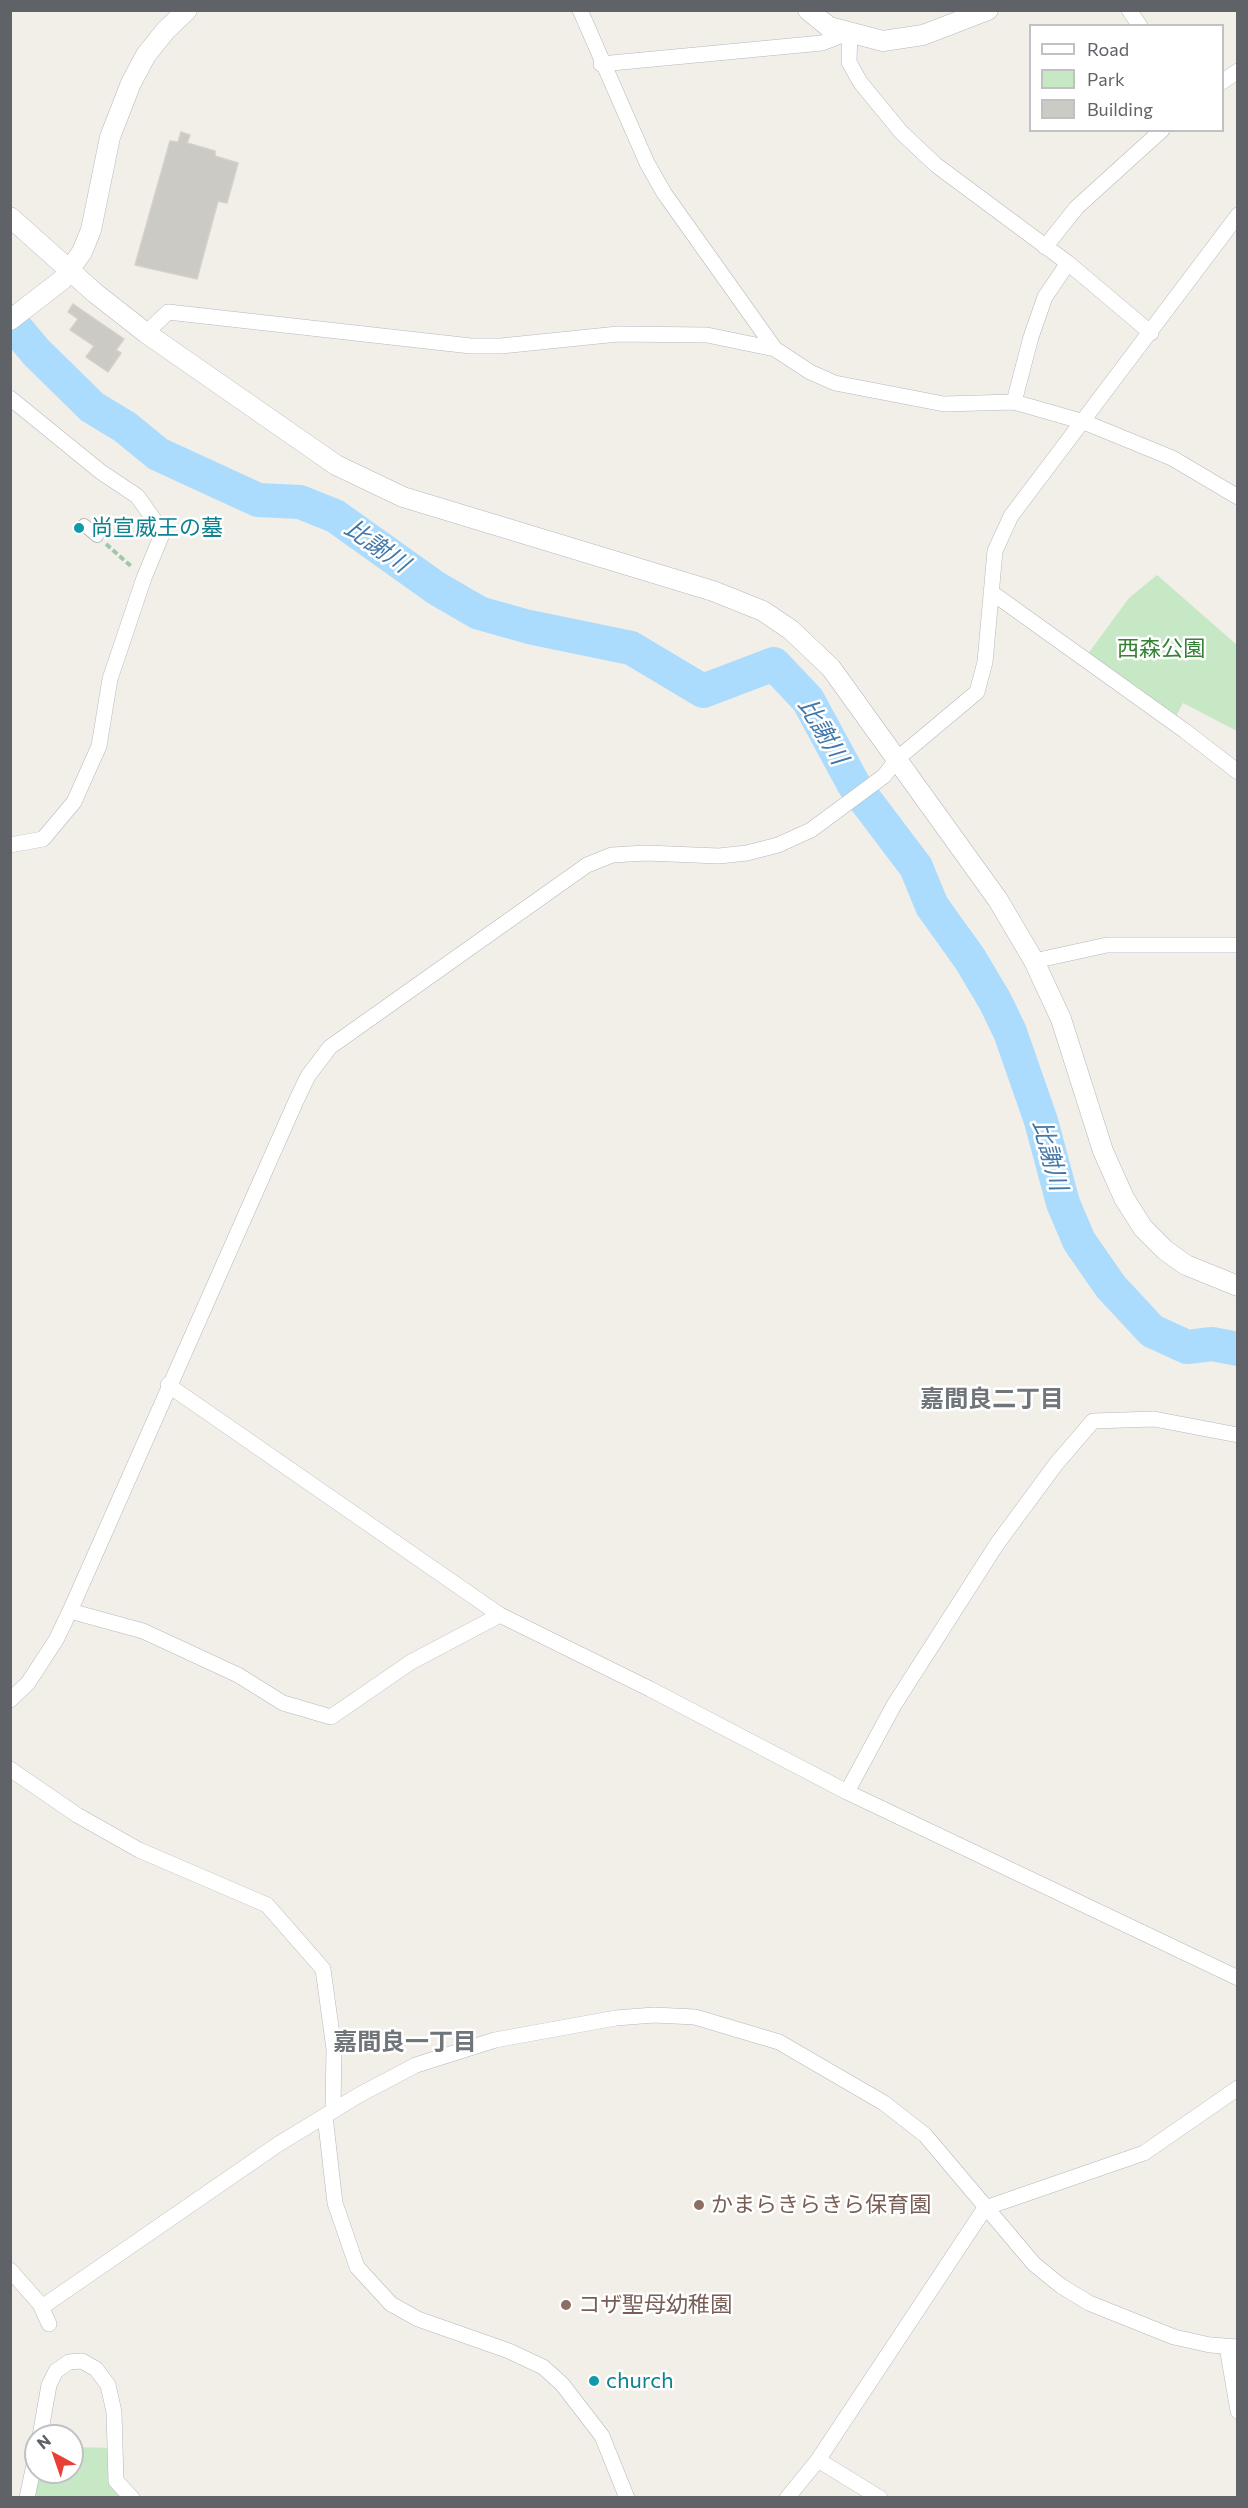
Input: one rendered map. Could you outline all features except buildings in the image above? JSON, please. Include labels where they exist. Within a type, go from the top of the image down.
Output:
[{"type":"street","points":[[10,320],[62,280],[70,270],[91,230],[110,137],[130,83],[146,55],[166,30],[187,10]]},
{"type":"street","points":[[580,10],[601,64],[633,127],[647,163],[664,193],[775,349],[810,372],[835,383],[944,404],[1014,402],[1084,422],[1172,458],[1238,497]]},
{"type":"street","points":[[808,10],[829,27],[883,41],[923,35],[988,10]]},
{"type":"street","points":[[1129,10],[1139,24]]},
{"type":"street","points":[[601,64],[822,43],[850,32]]},
{"type":"street","points":[[850,32],[849,62],[860,82],[901,132],[936,165],[1068,263],[1151,333]]},
{"type":"street","points":[[1224,81],[1238,71]]},
{"type":"street","points":[[1044,247],[1077,207],[1160,132]]},
{"type":"street","points":[[13,1696],[28,1683],[56,1640],[296,1101],[308,1076],[330,1047],[587,865],[612,855],[624,854],[720,856],[747,853],[778,845],[811,830],[884,776],[897,759],[977,692],[985,662],[995,551],[1011,516],[1238,215]]},
{"type":"street","points":[[10,217],[95,293],[146,333],[336,465],[403,497],[713,591],[763,612],[791,630],[831,668],[998,900],[1034,961],[1060,1019],[1103,1151],[1124,1198],[1143,1228],[1165,1250],[1186,1265],[1212,1278],[1238,1286]]},
{"type":"street","points":[[1014,402],[1031,337],[1045,297],[1068,263]]},
{"type":"street","points":[[146,333],[168,312],[471,346],[501,346],[618,334],[658,333],[707,335],[775,349]]},
{"type":"street","points":[[10,398],[101,472],[137,496],[163,532],[144,578],[110,679],[99,746],[74,802],[43,839],[10,845]]},
{"type":"street","points":[[84,525],[97,536]]},
{"type":"street","points":[[991,592],[1185,730],[1238,772]]},
{"type":"street","points":[[1034,961],[1107,945],[1238,945]]},
{"type":"street","points":[[168,1385],[500,1615],[650,1689],[847,1792],[1238,1978]]},
{"type":"street","points":[[847,1792],[894,1705],[997,1544],[1056,1464],[1093,1422],[1154,1419],[1238,1435]]},
{"type":"street","points":[[70,1611],[143,1631],[238,1675],[283,1703],[332,1717],[411,1662],[500,1615]]},
{"type":"street","points":[[10,1769],[77,1815],[140,1850],[267,1905],[323,1969],[334,2049],[329,2113],[335,2203],[357,2267],[391,2304],[418,2319],[509,2351],[543,2367],[562,2384],[602,2436],[627,2498]]},
{"type":"street","points":[[42,2307],[277,2145],[416,2065],[495,2040],[616,2018],[654,2015],[695,2017],[779,2042],[884,2103],[925,2135],[1034,2264],[1061,2286],[1089,2303],[1174,2337],[1232,2347],[1238,2411]]},
{"type":"street","points":[[787,2498],[818,2460],[985,2208],[1144,2153],[1238,2088]]},
{"type":"street","points":[[10,2270],[42,2307],[49,2324]]},
{"type":"street","points":[[42,2424],[49,2385],[56,2371],[69,2362],[82,2361],[96,2369],[108,2385],[114,2412],[116,2481],[132,2498]]},
{"type":"street","points":[[818,2460],[880,2498]]},
{"type":"path","points":[[97,536],[144,578]]},
{"type":"green space","name":"西森公園","points":[[1157,575],[1237,645],[1237,731],[1183,703],[1173,722],[1084,659],[1129,598]]},
{"type":"green space","points":[[84,2447],[116,2448],[116,2481],[132,2498],[27,2498],[32,2484],[84,2484]]},
{"type":"waterway","name":"比謝川","points":[[10,321],[36,352],[92,407],[125,427],[158,454],[258,500],[300,502],[335,516],[436,588],[479,613],[529,627],[631,648],[703,691],[774,664],[808,700],[854,785],[916,867],[932,906],[970,959],[995,1001],[1010,1032],[1041,1121],[1063,1203],[1079,1241],[1111,1287],[1152,1331],[1187,1347],[1212,1344],[1238,1349]]},
{"type":"place","name":"尚宣威王の墓","points":[[79,528]]},
{"type":"place","name":"かまらきらきら保育園","points":[[699,2205]]},
{"type":"place","name":"コザ聖母幼稚園","points":[[566,2305]]},
{"type":"place","name":"church","points":[[594,2381]]},
{"type":"district","name":"嘉間良二丁目","points":[[992,1399]]},
{"type":"district","name":"嘉間良一丁目","points":[[405,2042]]}]
